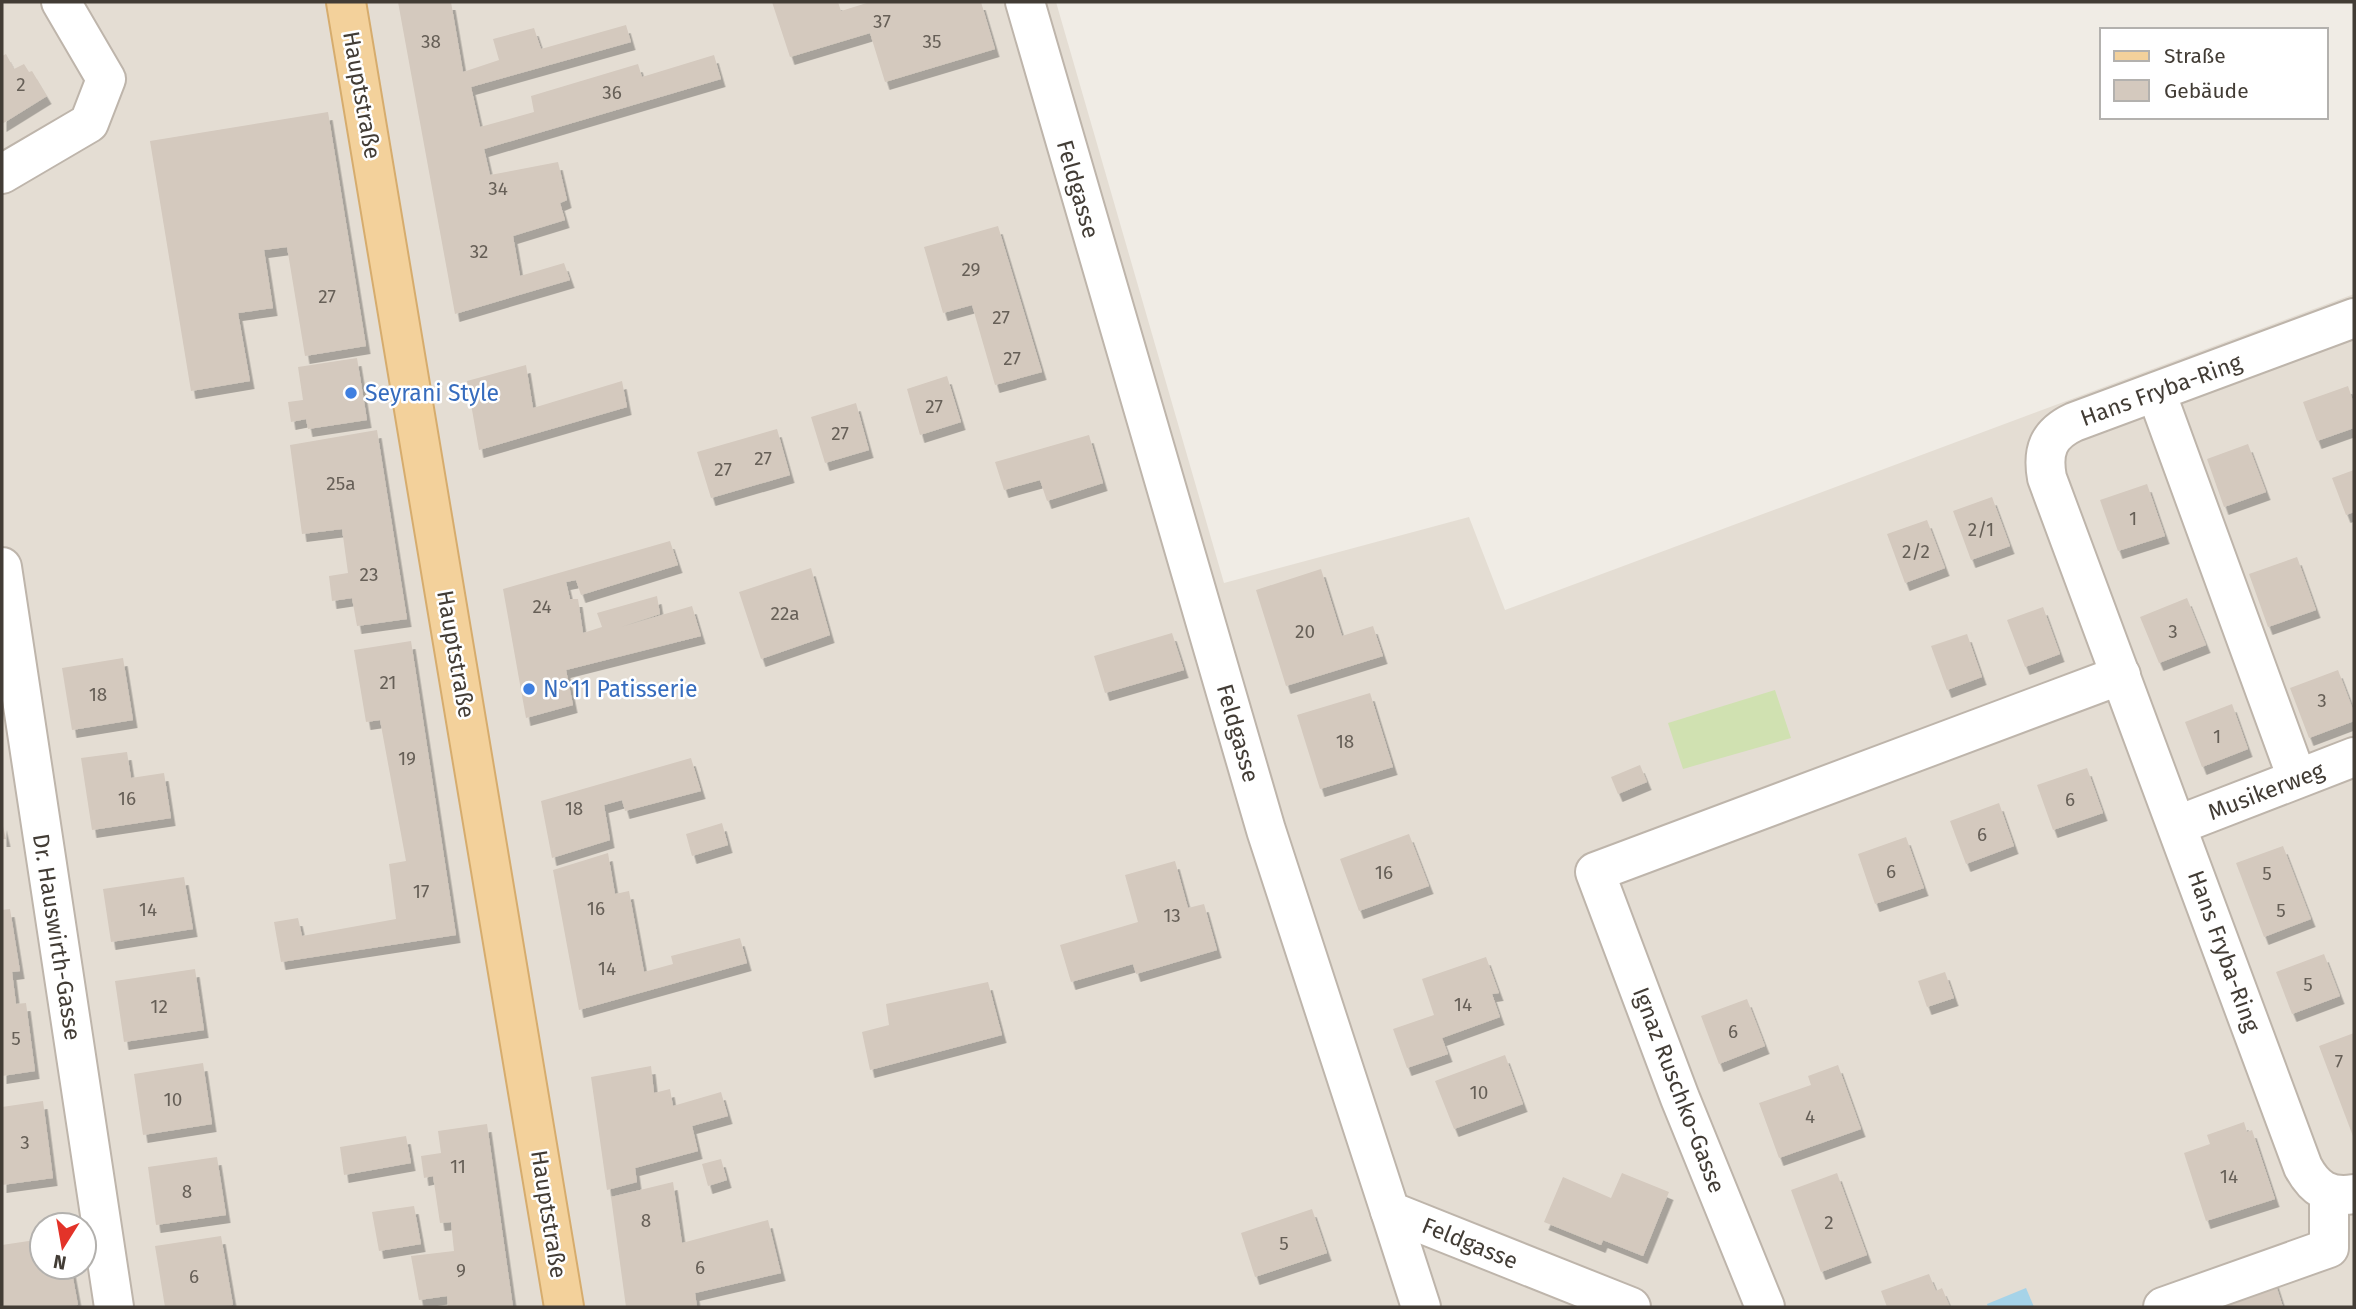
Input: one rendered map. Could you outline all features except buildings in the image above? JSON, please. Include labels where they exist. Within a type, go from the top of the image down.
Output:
[{"type":"main road","name":"Hauptstraße","points":[[346,2],[564,1307]]},
{"type":"street","points":[[2,174],[89,123],[106,79],[61,2]]},
{"type":"street","name":"Feldgasse","points":[[1025,2],[1266,830],[1391,1211],[1630,1307]]},
{"type":"street","name":"Hans Fryba-Ring","points":[[2342,1194],[2311,1181],[2303,1167],[2047,478],[2044,458],[2050,439],[2064,427],[2354,318]]},
{"type":"street","points":[[2156,392],[2297,778]]},
{"type":"street","name":"Dr. Hauswirth-Gasse","points":[[2,567],[114,1307]]},
{"type":"street","name":"Ignaz Ruschko-Gasse","points":[[1765,1307],[1680,1098],[1595,872],[2121,676]]},
{"type":"street","name":"Musikerweg","points":[[2178,825],[2354,758]]},
{"type":"street","points":[[2163,1307],[2329,1248],[2342,1194]]},
{"type":"street","points":[[1391,1211],[1421,1307]]},
{"type":"shaded area","points":[[2,2],[1056,2],[1224,583],[1469,517],[1505,610],[2354,294],[2354,1307],[2,1307]]},
{"type":"green space","points":[[1775,690],[1791,738],[1683,769],[1668,723]]},
{"type":"water","points":[[2026,1288],[2034,1307],[1988,1307],[1987,1304]]},
{"type":"place","name":"Seyrani Style","points":[[351,393]]},
{"type":"place","name":"N°11 Patisserie","points":[[529,689]]}]
